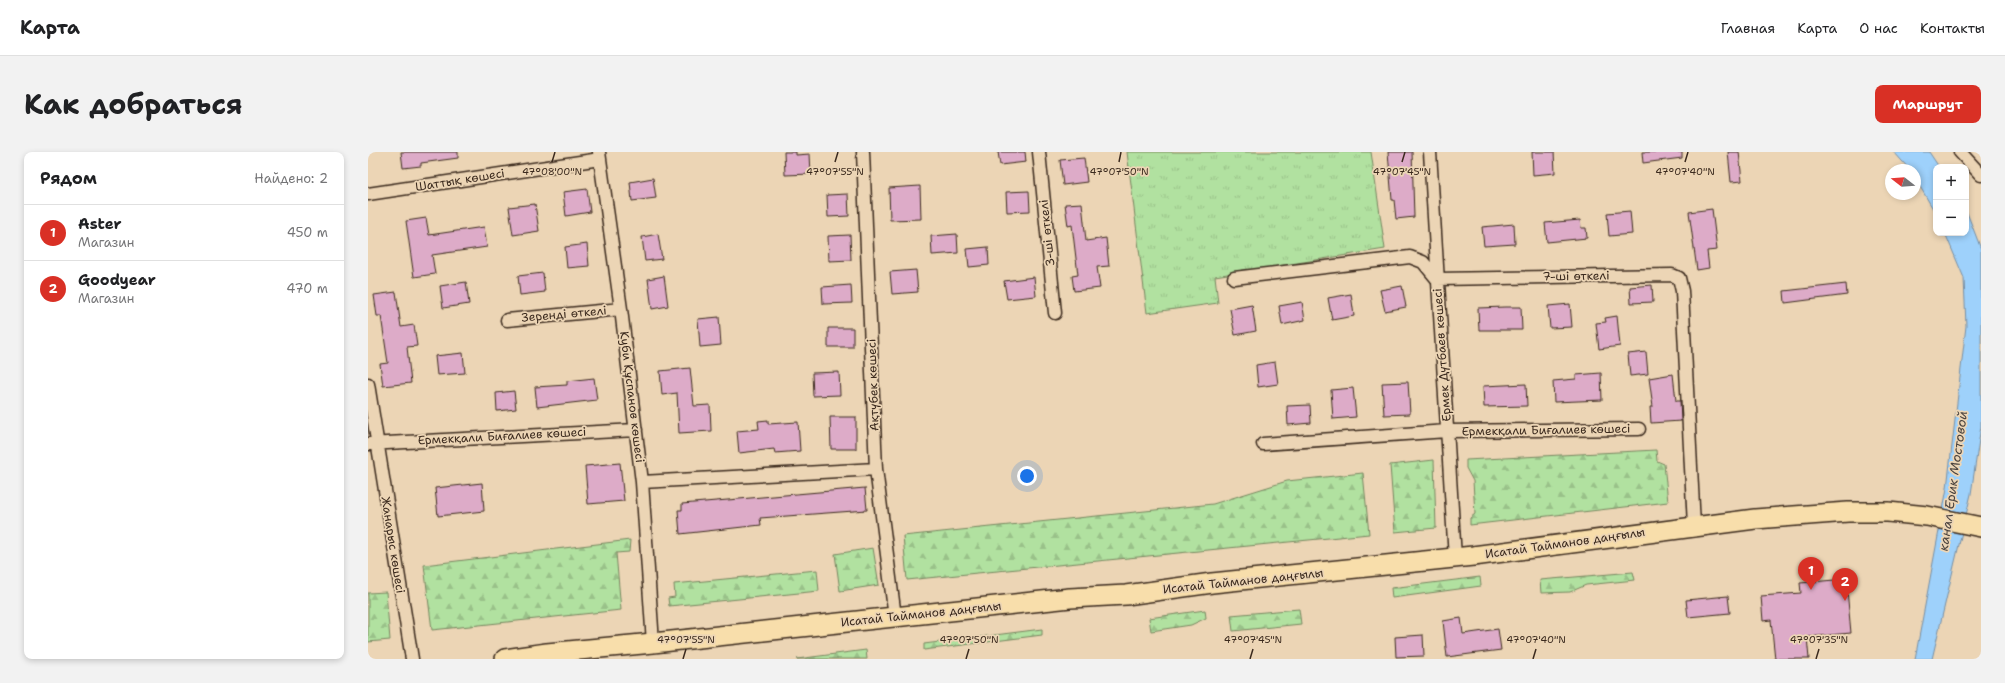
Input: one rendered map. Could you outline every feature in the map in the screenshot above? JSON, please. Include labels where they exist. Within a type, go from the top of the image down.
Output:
[{"type":"main road","name":"Исатай Тайманов даңғылы","points":[[505,659],[547,653],[653,643],[895,616],[1070,598],[1126,595],[1212,583],[1455,558],[1755,519],[1848,512],[1927,516],[1975,526]]},
{"type":"street","name":"Ақтүбек көшесi","points":[[863,152],[876,469],[895,616]]},
{"type":"street","name":"3-шi өткелi","points":[[1039,152],[1055,313]]},
{"type":"street","name":"Ермек Дүтбаев көшесi","points":[[1430,152],[1455,558]]},
{"type":"street","points":[[1960,152],[1981,175]]},
{"type":"street","name":"Шаттық көшесі","points":[[368,194],[599,155]]},
{"type":"street","name":"Куби Құспанов көшесi","points":[[599,155],[621,309],[642,482],[653,643]]},
{"type":"street","points":[[1234,278],[1410,257],[1422,262],[1437,278]]},
{"type":"street","name":"7-шi өткелi","points":[[1437,278],[1672,274],[1679,278],[1682,291],[1694,526]]},
{"type":"street","name":"Зеренді өткелі","points":[[507,320],[621,309]]},
{"type":"street","name":"Жанарыс көшесі","points":[[368,384],[372,443],[412,659]]},
{"type":"street","name":"Ермекқали Биғалиев көшесі","points":[[1262,444],[1447,431],[1638,429]]},
{"type":"street","name":"Ермекқали Биғалиев көшесі","points":[[372,443],[636,430]]},
{"type":"street","points":[[642,482],[876,469]]},
{"type":"green space","points":[[1127,152],[1371,152],[1385,249],[1215,276],[1218,303],[1147,313]]},
{"type":"green space","points":[[1656,450],[1657,461],[1664,464],[1668,502],[1470,525],[1470,518],[1475,514],[1473,481],[1466,468],[1466,460]]},
{"type":"green space","points":[[1434,460],[1436,528],[1395,532],[1390,465]]},
{"type":"green space","points":[[1363,473],[1369,534],[907,580],[903,536],[1213,504],[1287,481]]},
{"type":"green space","points":[[630,540],[629,552],[616,553],[621,610],[432,630],[424,565]]},
{"type":"green space","points":[[873,548],[879,585],[840,591],[835,554]]},
{"type":"green space","points":[[817,570],[819,591],[669,606],[668,598],[675,597],[674,584]]},
{"type":"green space","points":[[1633,572],[1635,580],[1586,585],[1570,592],[1541,593],[1540,580]]},
{"type":"green space","points":[[1480,577],[1481,586],[1392,598],[1391,588]]},
{"type":"green space","points":[[386,592],[390,640],[368,642],[368,593]]},
{"type":"green space","points":[[1299,609],[1301,624],[1233,631],[1231,615]]},
{"type":"green space","points":[[1205,610],[1206,618],[1191,625],[1151,631],[1149,618]]},
{"type":"green space","points":[[1042,629],[1042,635],[924,650],[924,644]]},
{"type":"green space","points":[[866,650],[867,659],[797,659]]},
{"type":"water","points":[[1894,152],[1929,152],[1937,164],[1933,164],[1933,209],[1921,188],[1921,164],[1905,164]]},
{"type":"water","name":"канал Ерик Мостовой","points":[[1969,218],[1981,249],[1981,426],[1971,494],[1932,659],[1915,659],[1947,488],[1966,326],[1964,278],[1946,236],[1969,236]]},
{"type":"building","points":[[401,152],[458,152],[458,158],[421,163],[421,166],[403,168]]},
{"type":"building","points":[[784,152],[796,152],[796,155],[810,154],[811,174],[785,175]]},
{"type":"building","points":[[998,152],[1025,152],[1026,162],[1000,165]]},
{"type":"building","points":[[1388,152],[1412,152],[1414,217],[1396,219],[1394,200],[1392,200]]},
{"type":"building","points":[[1532,152],[1554,152],[1555,173],[1533,175]]},
{"type":"building","points":[[1642,152],[1682,152],[1682,158],[1643,163]]},
{"type":"building","points":[[1728,152],[1739,152],[1742,181],[1731,182]]},
{"type":"building","points":[[1084,158],[1087,182],[1063,185],[1060,160]]},
{"type":"building","points":[[653,178],[656,198],[632,201],[630,182]]},
{"type":"building","points":[[920,186],[921,219],[890,220],[889,188]]},
{"type":"building","points":[[587,189],[590,212],[566,216],[563,192]]},
{"type":"building","points":[[1029,191],[1030,211],[1007,212],[1006,192]]},
{"type":"building","points":[[848,194],[849,216],[828,217],[827,195]]},
{"type":"building","points":[[1082,203],[1086,241],[1106,238],[1109,266],[1097,267],[1100,288],[1074,291],[1072,276],[1078,275],[1072,225],[1068,226],[1065,204]]},
{"type":"building","points":[[535,204],[539,231],[513,235],[509,207]]},
{"type":"building","points":[[1712,209],[1717,250],[1707,251],[1709,268],[1697,270],[1689,212]]},
{"type":"building","points":[[1630,211],[1632,234],[1609,236],[1607,213]]},
{"type":"building","points":[[426,218],[429,235],[484,227],[487,247],[432,255],[435,274],[414,277],[406,221]]},
{"type":"building","points":[[1580,220],[1581,228],[1586,228],[1587,238],[1547,242],[1545,223]]},
{"type":"building","points":[[1514,224],[1515,244],[1484,246],[1482,227]]},
{"type":"building","points":[[658,234],[662,259],[645,261],[642,237]]},
{"type":"building","points":[[957,234],[958,253],[932,255],[931,236]]},
{"type":"building","points":[[850,235],[851,260],[829,261],[828,236]]},
{"type":"building","points":[[587,244],[589,266],[567,268],[565,247]]},
{"type":"building","points":[[988,247],[989,265],[969,267],[967,249]]},
{"type":"building","points":[[916,270],[918,292],[892,294],[890,272]]},
{"type":"building","points":[[543,273],[545,292],[520,295],[518,276]]},
{"type":"building","points":[[664,276],[668,306],[652,309],[648,279]]},
{"type":"building","points":[[1034,277],[1036,296],[1007,299],[1004,281]]},
{"type":"building","points":[[466,282],[469,304],[443,308],[440,286]]},
{"type":"building","points":[[1846,284],[1847,295],[1785,303],[1784,291]]},
{"type":"building","points":[[851,285],[852,303],[823,304],[822,287]]},
{"type":"building","points":[[1652,285],[1653,302],[1631,303],[1630,287]]},
{"type":"building","points":[[1402,286],[1406,307],[1385,311],[1380,290]]},
{"type":"building","points":[[396,292],[401,327],[414,325],[417,346],[407,347],[411,383],[383,386],[380,364],[388,363],[381,316],[377,316],[374,295]]},
{"type":"building","points":[[1351,294],[1354,316],[1332,320],[1328,298]]},
{"type":"building","points":[[1302,302],[1305,320],[1282,325],[1279,306]]},
{"type":"building","points":[[1570,304],[1572,327],[1550,328],[1548,306]]},
{"type":"building","points":[[1252,305],[1256,331],[1235,335],[1230,309]]},
{"type":"building","points":[[1521,307],[1522,330],[1479,330],[1478,308]]},
{"type":"building","points":[[1617,316],[1620,346],[1599,349],[1596,323],[1606,322],[1605,318]]},
{"type":"building","points":[[719,317],[721,345],[700,347],[698,319]]},
{"type":"building","points":[[828,328],[853,328],[853,347],[828,347]]},
{"type":"building","points":[[1646,352],[1648,374],[1630,376],[1628,354]]},
{"type":"building","points":[[463,353],[465,373],[437,375],[435,356]]},
{"type":"building","points":[[1275,362],[1278,384],[1258,387],[1256,365]]},
{"type":"building","points":[[690,368],[694,406],[710,405],[711,431],[679,433],[677,393],[662,395],[660,371]]},
{"type":"building","points":[[839,372],[840,395],[813,396],[812,373]]},
{"type":"building","points":[[1601,373],[1602,400],[1554,402],[1553,381],[1576,379],[1576,375]]},
{"type":"building","points":[[1673,374],[1676,401],[1680,401],[1681,421],[1651,423],[1650,407],[1653,407],[1649,378]]},
{"type":"building","points":[[594,378],[597,400],[537,407],[535,387],[567,385],[567,381]]},
{"type":"building","points":[[1408,382],[1410,414],[1384,415],[1382,383]]},
{"type":"building","points":[[1526,384],[1527,406],[1484,407],[1483,386]]},
{"type":"building","points":[[1353,388],[1356,417],[1333,419],[1331,390]]},
{"type":"building","points":[[514,391],[516,409],[497,411],[496,393]]},
{"type":"building","points":[[1310,405],[1311,423],[1288,425],[1287,406]]},
{"type":"building","points":[[830,417],[856,417],[856,449],[831,449]]},
{"type":"building","points":[[768,420],[768,424],[798,422],[800,451],[775,453],[774,449],[739,453],[737,431],[759,429],[758,421]]},
{"type":"building","points":[[620,463],[624,501],[588,504],[585,466]]},
{"type":"building","points":[[482,483],[484,511],[438,516],[435,488]]},
{"type":"building","points":[[865,488],[867,510],[760,518],[761,525],[680,534],[678,510],[682,510],[682,504]]},
{"type":"building","points":[[1846,579],[1851,633],[1807,637],[1809,659],[1775,659],[1771,620],[1763,621],[1761,596],[1801,593],[1800,583]]},
{"type":"building","points":[[1728,596],[1730,613],[1688,617],[1686,600]]},
{"type":"building","points":[[1461,618],[1463,634],[1498,629],[1501,650],[1447,657],[1443,621]]},
{"type":"building","points":[[1423,635],[1424,656],[1396,657],[1395,637]]},
{"type":"place","name":"Aster","points":[[1811,590]]},
{"type":"place","name":"Goodyear","points":[[1845,601]]}]
